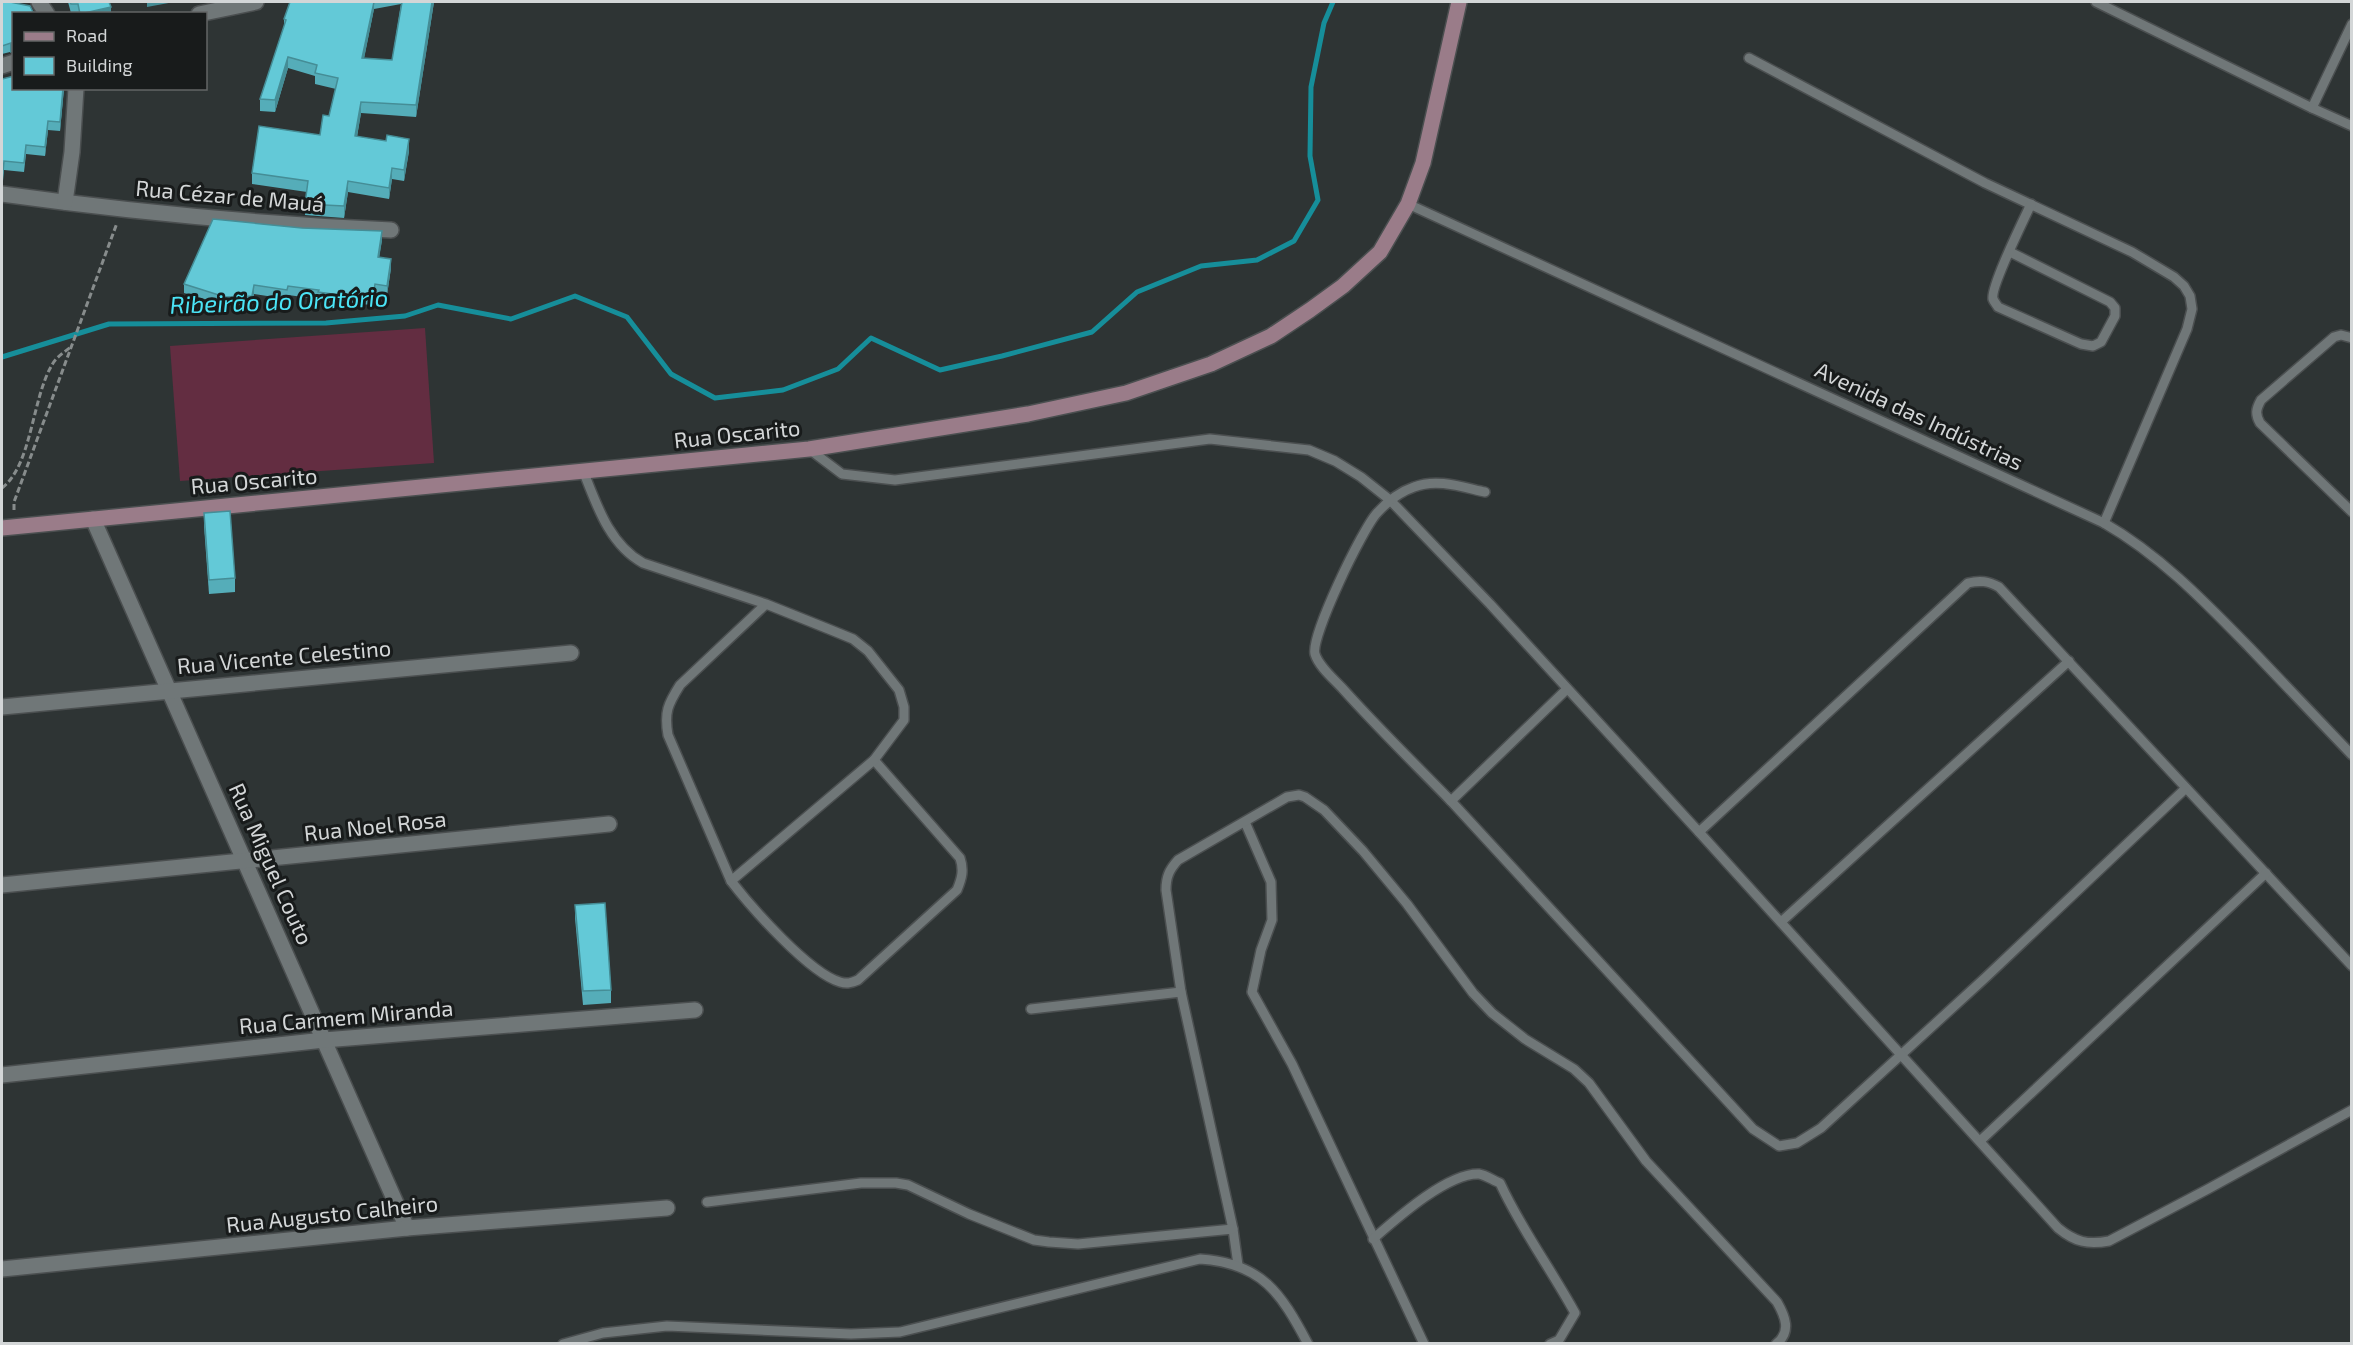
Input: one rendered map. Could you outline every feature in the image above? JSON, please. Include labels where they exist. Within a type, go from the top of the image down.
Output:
[{"type":"main road","name":"Rua Oscarito","points":[[7,528],[584,473],[809,449],[1028,414],[1126,393],[1211,364],[1271,336],[1343,286],[1380,252],[1408,204],[1423,163],[1459,2]]},
{"type":"street","points":[[207,12],[256,2]]},
{"type":"street","points":[[65,202],[72,152],[76,90]]},
{"type":"street","name":"Rua Cézar de Mauá","points":[[2,194],[121,210],[391,230]]},
{"type":"street","name":"Rua Miguel Couto","points":[[93,519],[407,1228]]},
{"type":"street","name":"Rua Vicente Celestino","points":[[2,707],[571,652]]},
{"type":"street","name":"Rua Noel Rosa","points":[[2,885],[609,824]]},
{"type":"street","name":"Rua Carmem Miranda","points":[[2,1075],[324,1040],[695,1010]]},
{"type":"street","name":"Rua Augusto Calheiro","points":[[2,1269],[407,1228],[667,1208]]},
{"type":"lane","points":[[2096,2],[2352,126]]},
{"type":"lane","points":[[2312,108],[2352,24]]},
{"type":"lane","points":[[1749,58],[1985,183],[2140,257],[2174,277],[2184,286],[2190,296],[2192,309],[2187,329],[2104,523]]},
{"type":"lane","name":"Avenida das Indústrias","points":[[1408,204],[2104,523],[2129,537],[2165,564],[2352,755]]},
{"type":"lane","points":[[2010,252],[2110,302],[2115,308],[2115,316],[2101,342],[2093,346],[2081,345],[1998,308],[1993,299],[1994,289],[2010,252],[2031,204]]},
{"type":"lane","points":[[2352,338],[2341,335],[2334,337],[2261,400],[2256,408],[2256,416],[2259,423],[2352,512]]},
{"type":"lane","points":[[809,449],[842,474],[895,480],[1210,439],[1310,450],[1335,461],[1361,477],[1390,500],[1490,604],[1902,1053],[2058,1228],[2080,1242],[2093,1244],[2109,1241],[2352,1110]]},
{"type":"lane","points":[[584,473],[598,509],[619,546],[630,556],[643,563],[766,604],[853,639],[868,651],[899,690],[904,707],[904,720],[873,760],[731,881]]},
{"type":"lane","points":[[1485,492],[1452,484],[1429,483],[1403,491],[1390,500],[1368,525],[1323,620],[1316,640],[1315,653],[1323,666],[1372,721],[1451,801],[1753,1129],[1769,1141],[1787,1146],[1797,1143],[1821,1128],[2186,788]]},
{"type":"lane","points":[[1699,832],[1968,583],[1984,581],[1999,587],[2352,966]]},
{"type":"lane","points":[[766,604],[680,685],[670,701],[665,718],[668,735],[731,881],[799,953],[827,976],[840,982],[850,983],[858,980],[957,890],[962,878],[963,867],[960,858],[873,760]]},
{"type":"lane","points":[[1781,922],[2069,661]]},
{"type":"lane","points":[[1451,801],[1568,689]]},
{"type":"lane","points":[[1238,1265],[1233,1229],[1181,992],[1166,890],[1168,873],[1178,860],[1293,795],[1305,797],[1324,810],[1363,851],[1407,904],[1473,993],[1492,1013],[1526,1039],[1574,1069],[1589,1083],[1646,1161],[1777,1302],[1785,1316],[1786,1325],[1785,1334],[1776,1344]]},
{"type":"lane","points":[[1245,822],[1271,882],[1272,920],[1252,992],[1292,1064],[1424,1344]]},
{"type":"lane","points":[[1980,1141],[2266,873]]},
{"type":"lane","points":[[1031,1010],[1181,992]]},
{"type":"lane","points":[[1373,1239],[1422,1198],[1462,1178],[1480,1174],[1500,1183],[1514,1212],[1558,1281],[1575,1313],[1558,1340],[1550,1344]]},
{"type":"lane","points":[[708,1202],[861,1183],[896,1183],[908,1185],[1023,1236],[1049,1242],[1078,1244],[1233,1229]]},
{"type":"lane","points":[[563,1344],[603,1333],[667,1326],[851,1334],[900,1332],[1200,1259],[1219,1260],[1238,1265],[1255,1274],[1281,1297],[1308,1344]]},
{"type":"path","points":[[7,528],[14,502],[74,345],[121,210]]},
{"type":"path","points":[[2,488],[10,482],[20,461],[44,381],[53,362],[74,345]]},
{"type":"shaded area","points":[[425,328],[434,463],[180,481],[170,346]]},
{"type":"building","points":[[2,2],[30,6],[33,12],[12,12],[12,43],[2,46]]},
{"type":"building","points":[[70,2],[109,2],[111,7],[80,12],[78,4]]},
{"type":"building","points":[[290,2],[374,2],[362,58],[392,60],[402,2],[432,2],[416,105],[361,102],[355,136],[386,141],[387,135],[409,139],[404,170],[392,168],[389,188],[348,181],[344,206],[305,204],[308,181],[252,173],[259,126],[320,135],[323,115],[329,116],[338,78],[315,73],[317,65],[288,57],[275,100],[260,99]]},
{"type":"building","points":[[12,76],[12,90],[63,90],[60,122],[48,121],[45,147],[26,145],[24,163],[4,161],[3,172],[2,172],[2,79]]},
{"type":"building","points":[[213,219],[302,228],[382,231],[378,257],[391,259],[387,286],[375,284],[373,297],[360,295],[360,297],[346,298],[346,296],[318,292],[319,290],[288,286],[287,290],[254,285],[252,296],[225,297],[184,284]]},
{"type":"building","points":[[230,511],[235,578],[209,580],[204,513]]},
{"type":"building","points":[[605,903],[611,990],[583,991],[575,905]]},
{"type":"waterway","name":"Ribeirão do Oratório","points":[[2,357],[109,324],[326,323],[405,316],[438,305],[511,319],[575,296],[627,317],[671,374],[715,398],[783,390],[838,369],[871,338],[940,370],[1092,332],[1137,292],[1201,266],[1257,260],[1294,241],[1318,200],[1310,156],[1311,87],[1324,23],[1333,2]]}]
